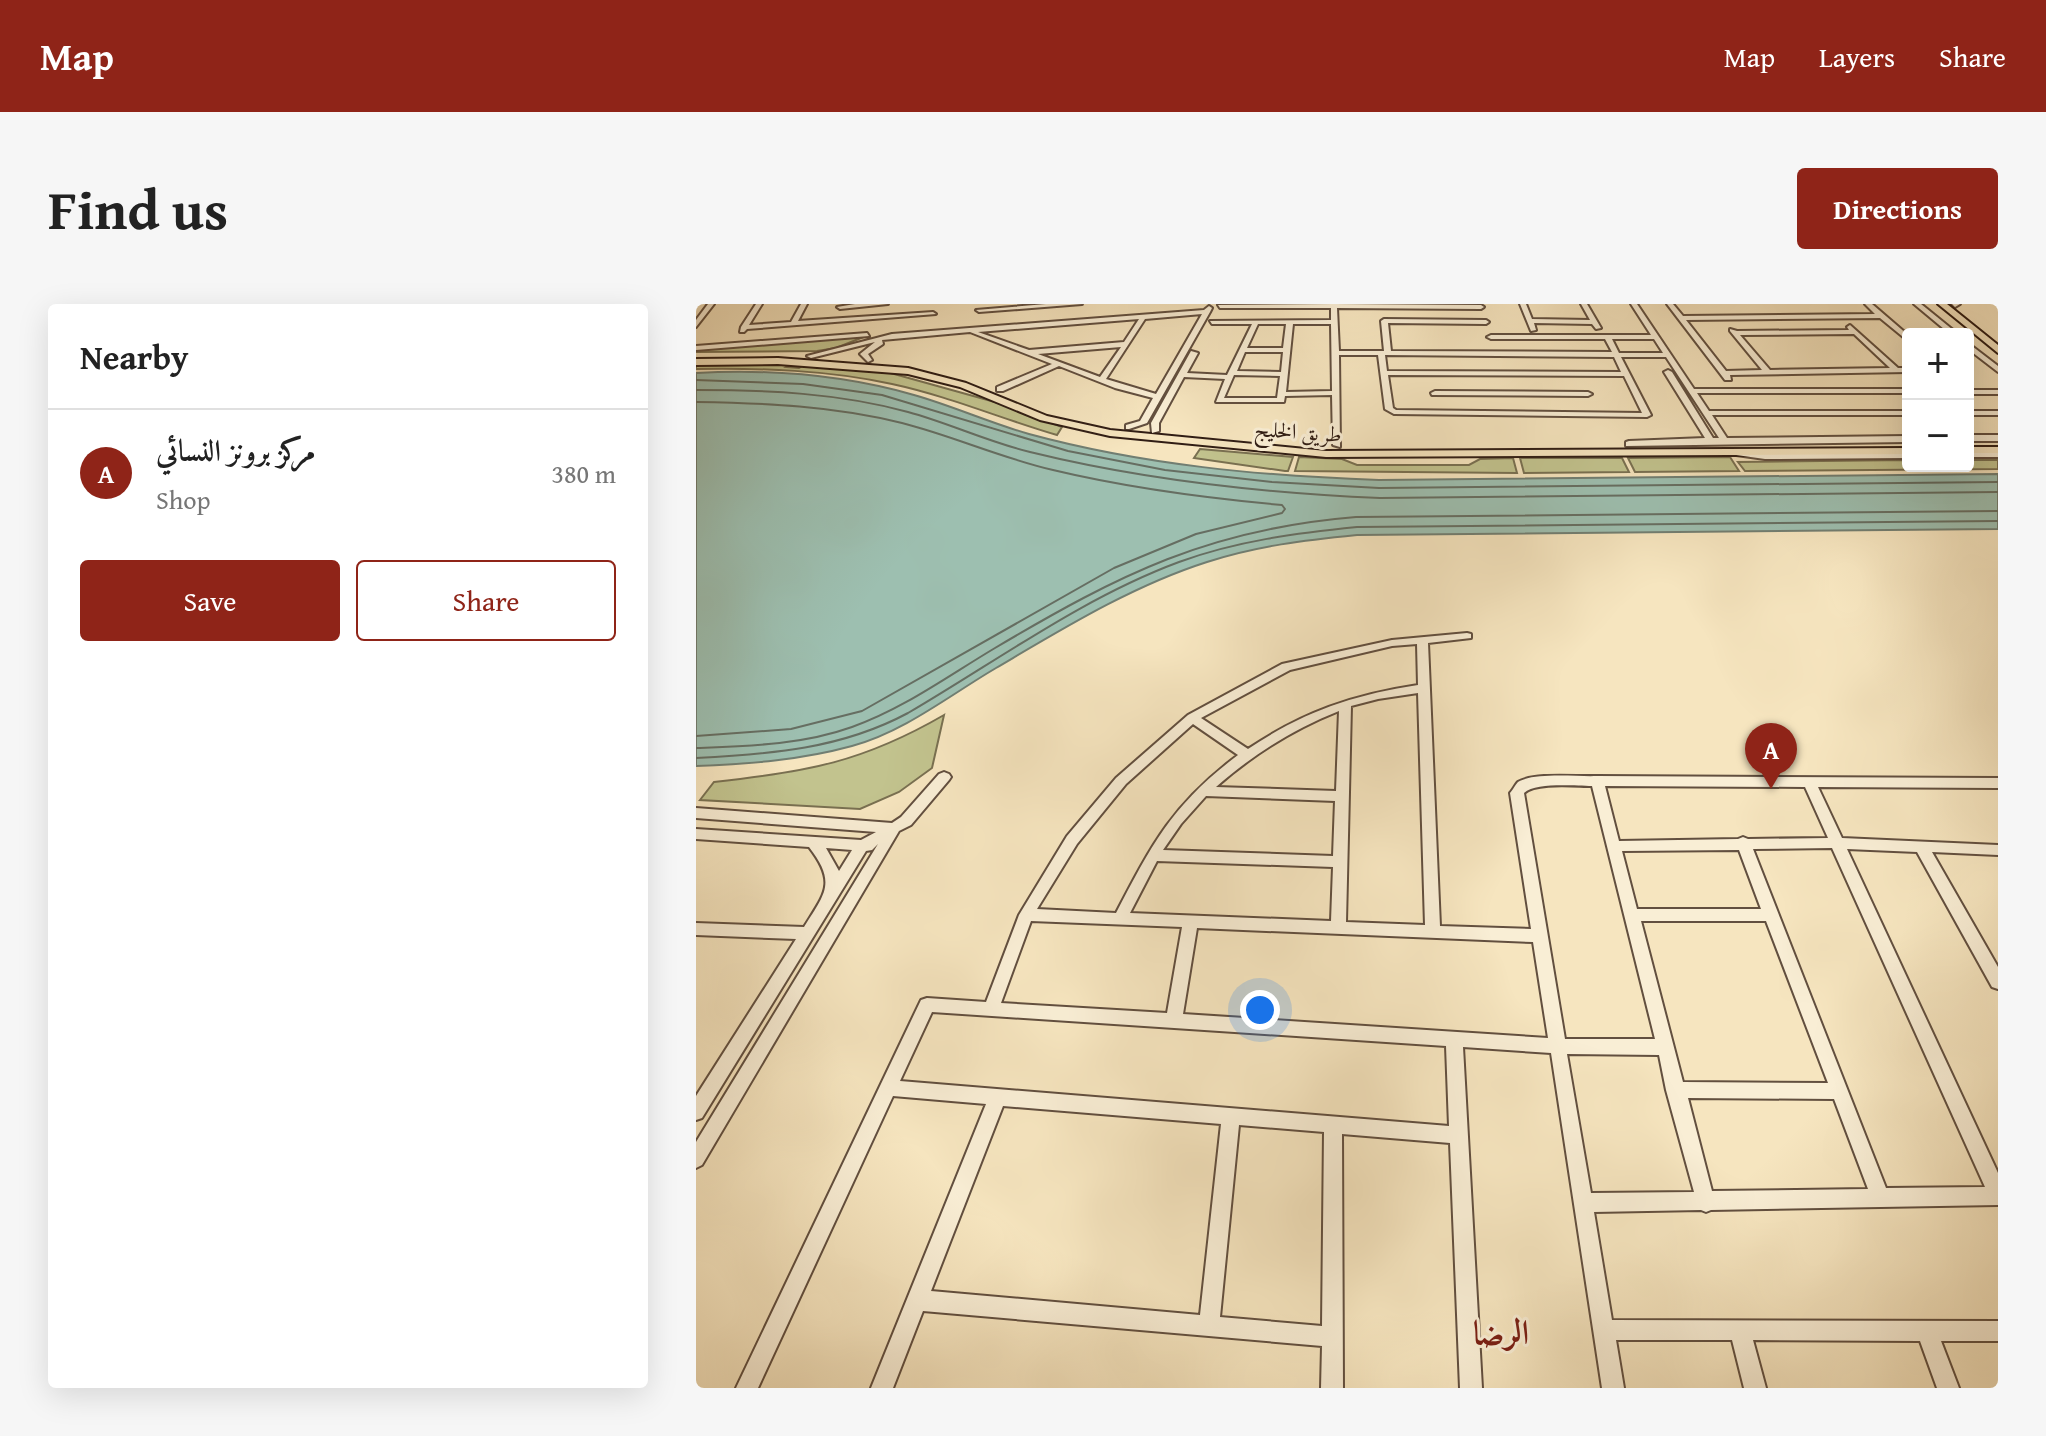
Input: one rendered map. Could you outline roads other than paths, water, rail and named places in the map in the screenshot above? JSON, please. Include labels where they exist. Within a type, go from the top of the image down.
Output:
[{"type":"main road","points":[[1942,304],[1998,350]]},
{"type":"main road","points":[[1955,304],[1998,339]]},
{"type":"main road","name":"طريق الخليج","points":[[696,356],[811,356],[868,360],[950,373],[1072,417],[1234,440],[1337,445],[1902,441]]},
{"type":"main road","name":"طريق الخليج","points":[[696,362],[791,361],[908,371],[963,385],[1044,418],[1077,426],[1223,446],[1326,454],[1902,453]]},
{"type":"main road","points":[[1974,440],[1998,440]]},
{"type":"main road","points":[[1974,452],[1998,452]]},
{"type":"street","points":[[696,305],[708,304]]},
{"type":"street","points":[[696,325],[708,304]]},
{"type":"street","points":[[734,345],[759,304]]},
{"type":"street","points":[[793,324],[804,304]]},
{"type":"street","points":[[833,321],[841,306],[885,304]]},
{"type":"street","points":[[929,333],[935,304]]},
{"type":"street","points":[[975,330],[980,307],[1079,304]]},
{"type":"street","points":[[1523,304],[1537,337]]},
{"type":"street","points":[[1386,307],[1384,373],[1389,409],[1394,412],[1647,415],[1584,304]]},
{"type":"street","points":[[1624,304],[1711,441]]},
{"type":"street","points":[[1634,304],[1724,440]]},
{"type":"street","points":[[1670,304],[1739,391]]},
{"type":"street","points":[[1868,304],[1902,334]]},
{"type":"street","points":[[1917,304],[1947,328]]},
{"type":"street","points":[[696,348],[1142,320],[1261,305],[1439,305],[1481,306],[1496,354]]},
{"type":"street","points":[[1334,306],[1337,445]]},
{"type":"street","points":[[1155,431],[1155,423],[1213,311]]},
{"type":"street","points":[[1129,427],[1143,423],[1213,311]]},
{"type":"street","points":[[868,360],[864,354],[869,348],[884,341],[975,330],[1213,311],[1256,322],[1335,322]]},
{"type":"street","points":[[744,327],[933,314]]},
{"type":"street","points":[[1681,318],[1882,316]]},
{"type":"street","points":[[1839,317],[1896,370]]},
{"type":"street","points":[[1722,318],[1768,372]]},
{"type":"street","points":[[1102,380],[1142,320]]},
{"type":"street","points":[[1384,321],[1486,322]]},
{"type":"street","points":[[1530,321],[1594,322]]},
{"type":"street","points":[[1256,322],[1219,400],[1281,400],[1290,322]]},
{"type":"street","points":[[975,330],[1058,364],[1158,397]]},
{"type":"street","points":[[1735,333],[1855,332]]},
{"type":"street","points":[[811,356],[897,335]]},
{"type":"street","points":[[1491,337],[1656,337]]},
{"type":"street","points":[[1027,352],[1126,344]]},
{"type":"street","points":[[847,347],[858,350]]},
{"type":"street","points":[[1242,350],[1287,350]]},
{"type":"street","points":[[1974,350],[1998,370]]},
{"type":"street","points":[[1337,353],[1668,355]]},
{"type":"street","points":[[1000,389],[1058,364]]},
{"type":"street","points":[[1724,373],[1902,370]]},
{"type":"street","points":[[1384,373],[1625,374]]},
{"type":"street","points":[[1431,373],[1438,414]]},
{"type":"street","points":[[1182,375],[1284,374]]},
{"type":"street","points":[[1579,374],[1597,415]]},
{"type":"street","points":[[1692,391],[1902,391]]},
{"type":"street","points":[[1853,391],[1875,413]]},
{"type":"street","points":[[1974,391],[1998,392]]},
{"type":"street","points":[[1282,394],[1337,393]]},
{"type":"street","points":[[1435,393],[1588,394]]},
{"type":"street","points":[[1706,413],[1902,413]]},
{"type":"street","points":[[1974,413],[1998,413]]},
{"type":"street","points":[[1629,444],[1724,440],[1902,441]]},
{"type":"street","points":[[991,1009],[1026,915],[1072,840],[1121,781],[1192,718],[1286,667],[1392,643],[1467,636]]},
{"type":"street","points":[[1422,640],[1433,932]]},
{"type":"street","points":[[1120,919],[1153,855],[1185,809],[1247,755],[1295,727],[1345,705],[1424,688]]},
{"type":"street","points":[[1338,928],[1345,705]]},
{"type":"street","points":[[1192,718],[1247,755]]},
{"type":"street","points":[[1860,774],[1882,782]]},
{"type":"street","points":[[696,1112],[862,846],[906,821],[944,777]]},
{"type":"street","points":[[1597,781],[1706,1203]]},
{"type":"street","points":[[1613,1388],[1517,793],[1522,786],[1537,782],[1998,783]]},
{"type":"street","points":[[1584,1203],[1998,1195],[1809,782]]},
{"type":"street","points":[[1205,791],[1342,796]]},
{"type":"street","points":[[696,813],[895,828]]},
{"type":"street","points":[[696,1159],[895,828]]},
{"type":"street","points":[[696,834],[883,847]]},
{"type":"street","points":[[813,842],[830,864],[834,877],[831,896]]},
{"type":"street","points":[[1613,846],[1743,842],[1998,850]]},
{"type":"street","points":[[1743,842],[1880,1196]]},
{"type":"street","points":[[1923,849],[1998,982]]},
{"type":"street","points":[[1153,855],[1340,862]]},
{"type":"street","points":[[1026,915],[1540,936]]},
{"type":"street","points":[[1632,915],[1772,915]]},
{"type":"street","points":[[1174,1021],[1190,922]]},
{"type":"street","points":[[696,929],[807,933]]},
{"type":"street","points":[[747,1388],[927,1005],[1559,1046],[1664,1047]]},
{"type":"street","points":[[1454,1039],[1471,1388]]},
{"type":"street","points":[[888,1088],[1459,1135]]},
{"type":"street","points":[[1675,1090],[1840,1091]]},
{"type":"street","points":[[882,1388],[998,1097]]},
{"type":"street","points":[[1209,1326],[1231,1117]]},
{"type":"street","points":[[1332,1388],[1333,1125]]},
{"type":"street","points":[[917,1300],[1332,1337]]},
{"type":"street","points":[[1604,1330],[1998,1331]]},
{"type":"street","points":[[1740,1330],[1755,1388]]},
{"type":"street","points":[[1926,1330],[1948,1388]]},
{"type":"water","points":[[751,372],[833,378],[914,395],[1014,430],[1072,445],[1159,461],[1291,475],[1379,480],[1998,474],[1998,529],[1357,535],[1263,548],[1207,562],[1125,596],[1047,638],[926,712],[871,740],[794,758],[696,766],[696,373]]},
{"type":"place","name":"مركز برونز النسائي","points":[[1771,789]]},
{"type":"district","name":"الرضا","points":[[1501,1332]]}]
